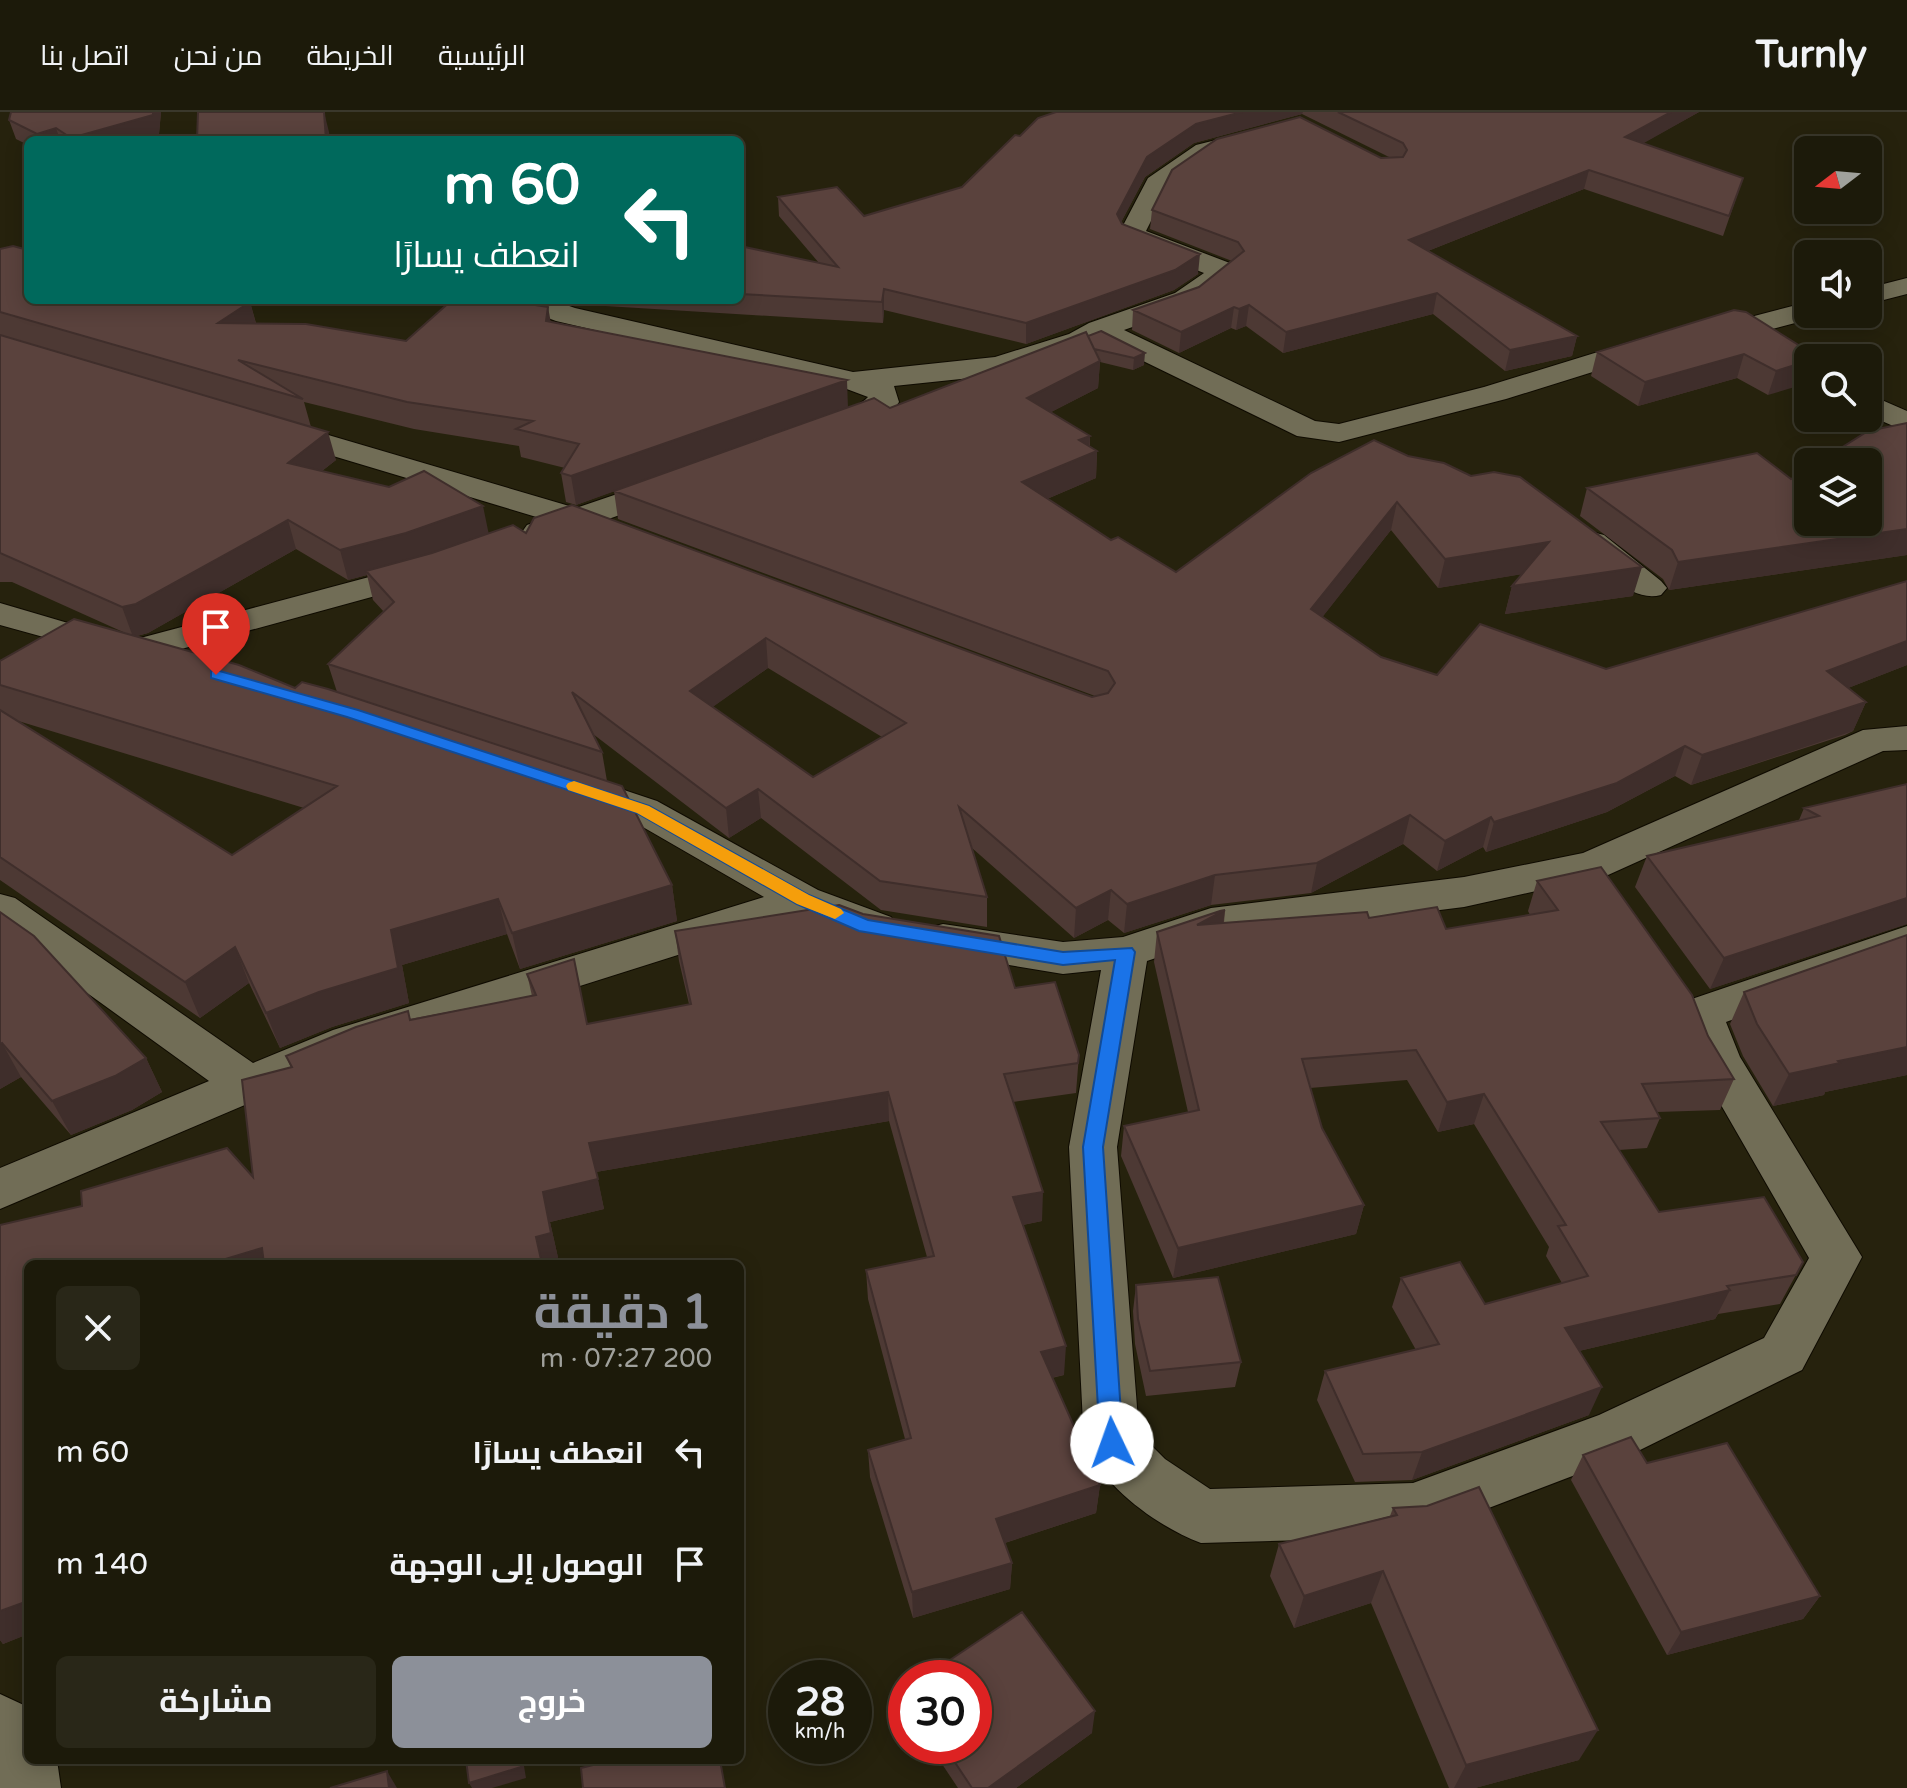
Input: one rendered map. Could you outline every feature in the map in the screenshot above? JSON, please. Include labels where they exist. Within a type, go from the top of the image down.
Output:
[{"type":"street","points":[[853,381],[999,366],[1079,340],[1099,329],[1185,299],[1225,271],[1131,235],[1157,183],[1205,150],[1246,139]]},
{"type":"street","points":[[1882,292],[1907,286]]},
{"type":"street","points":[[537,304],[566,315],[853,381],[883,392],[884,402],[857,420],[802,440]]},
{"type":"street","points":[[1784,349],[1737,324],[1794,314]]},
{"type":"street","points":[[1099,329],[1308,429],[1339,433],[1495,393],[1682,335]]},
{"type":"street","points":[[1882,410],[1907,423]]},
{"type":"street","points":[[243,419],[578,519],[622,535]]},
{"type":"street","points":[[1339,433],[1372,454]]},
{"type":"street","points":[[509,543],[704,474]]},
{"type":"street","points":[[1561,520],[1649,588]]},
{"type":"street","points":[[134,651],[454,562]]},
{"type":"street","points":[[0,614],[207,672]]},
{"type":"street","points":[[542,776],[643,810],[803,900],[865,926],[1063,958],[1126,952],[1211,923],[1464,892],[1593,865],[1877,739],[1907,738]]},
{"type":"street","points":[[1593,865],[1620,902]]},
{"type":"street","points":[[0,1189],[349,1042],[803,900]]},
{"type":"street","points":[[0,909],[248,1084]]},
{"type":"street","points":[[1126,952],[1093,1147],[1112,1443],[1145,1477],[1201,1516],[1413,1510],[1618,1433],[1783,1354],[1836,1257],[1790,1186],[1715,1054],[1707,1026],[1686,996],[1907,941]]},
{"type":"building","points":[[11,112],[153,112],[153,115],[78,136],[68,136],[56,128],[37,134],[9,120]]},
{"type":"building","points":[[198,112],[324,112],[326,136],[197,136]]},
{"type":"building","points":[[1056,112],[1242,112],[1196,124],[1147,157],[1117,214],[1122,224],[1200,254],[1175,270],[1026,323],[884,289],[882,302],[744,294],[744,247],[838,267],[778,197],[837,187],[864,216],[962,187],[1015,135],[1020,136],[1038,118]]},
{"type":"building","points":[[1338,112],[1671,112],[1625,137],[1743,178],[1729,216],[1589,170],[1409,240],[1577,336],[1510,350],[1437,293],[1286,332],[1249,305],[1239,309],[1234,307],[1181,332],[1133,310],[1199,287],[1244,251],[1238,242],[1152,210],[1172,170],[1217,139],[1300,117],[1381,158],[1403,157],[1407,150],[1403,143]]},
{"type":"building","points":[[13,246],[24,249],[24,304],[247,304],[218,323],[306,324],[406,341],[448,304],[529,304],[548,307],[546,321],[847,380],[571,476],[561,473],[579,444],[516,429],[533,421],[407,402],[238,360],[303,399],[0,312],[0,249]]},
{"type":"building","points":[[1734,310],[1746,312],[1797,344],[1794,344],[1794,365],[1776,371],[1744,354],[1645,382],[1597,352]]},
{"type":"building","points":[[1101,331],[1145,353],[1134,358],[1094,349],[1088,336]]},
{"type":"building","points":[[1086,332],[1100,361],[1027,398],[1090,436],[1079,440],[1097,451],[1022,482],[1111,540],[1118,537],[1176,572],[1311,473],[1374,440],[1408,456],[1444,463],[1471,476],[1494,472],[1520,477],[1642,567],[1512,586],[1549,542],[1445,559],[1397,502],[1311,609],[1381,657],[1437,675],[1480,624],[1606,669],[1907,581],[1907,641],[1827,671],[1866,702],[1702,755],[1685,746],[1617,783],[1494,822],[1491,817],[1445,841],[1410,815],[1317,863],[1215,875],[1127,904],[1111,890],[1076,908],[959,807],[987,897],[880,881],[758,789],[726,808],[572,692],[602,752],[328,664],[394,602],[366,571],[432,553],[513,525],[526,533],[534,518],[572,505],[1092,697],[1108,693],[1115,683],[1108,671],[614,491],[874,398],[890,408]],"holes":[[[766,638],[906,723],[813,777],[690,691]]]},
{"type":"building","points":[[0,335],[328,432],[288,463],[389,487],[424,471],[483,506],[406,533],[340,550],[288,520],[136,604],[122,607],[0,553]]},
{"type":"building","points":[[1907,423],[1907,529],[1882,533],[1882,448],[1841,448],[1866,432],[1882,432],[1882,428]]},
{"type":"building","points":[[1757,453],[1791,479],[1794,477],[1794,536],[1858,536],[1678,562],[1672,550],[1587,488]]},
{"type":"building","points":[[74,619],[239,665],[295,688],[302,682],[328,689],[622,786],[672,885],[512,933],[498,899],[391,930],[398,968],[319,992],[266,1013],[235,947],[185,982],[0,857],[0,710],[232,855],[337,786],[0,685],[0,661]]},
{"type":"building","points":[[1907,784],[1907,898],[1724,958],[1647,856],[1819,816],[1804,808]]},
{"type":"building","points":[[1601,867],[1692,995],[1708,1036],[1734,1079],[1642,1084],[1660,1118],[1601,1122],[1659,1212],[1764,1197],[1803,1262],[1796,1275],[1727,1286],[1730,1290],[1565,1328],[1602,1387],[1422,1452],[1363,1454],[1325,1371],[1439,1344],[1401,1278],[1460,1262],[1485,1304],[1588,1276],[1558,1226],[1566,1225],[1484,1094],[1447,1102],[1416,1050],[1302,1059],[1322,1128],[1364,1205],[1178,1248],[1124,1126],[1199,1110],[1157,932],[1225,910],[1197,925],[1367,912],[1369,918],[1437,907],[1446,929],[1558,910],[1537,881]]},
{"type":"building","points":[[839,905],[863,914],[999,936],[1015,988],[1055,982],[1079,1055],[1078,1063],[1004,1074],[1043,1192],[1013,1197],[1066,1346],[1041,1352],[1100,1485],[996,1519],[1012,1563],[912,1592],[868,1450],[911,1438],[866,1270],[934,1256],[888,1092],[589,1143],[598,1179],[543,1192],[551,1233],[536,1237],[541,1260],[264,1260],[262,1248],[222,1260],[24,1260],[24,1602],[0,1611],[0,1225],[82,1206],[81,1191],[227,1148],[253,1177],[242,1080],[292,1067],[286,1056],[356,1027],[408,1011],[410,1020],[536,995],[527,974],[574,959],[587,1024],[691,1004],[675,931]]},
{"type":"building","points":[[0,912],[34,936],[146,1058],[115,1076],[52,1101],[0,1044]]},
{"type":"building","points":[[1907,935],[1907,1047],[1789,1074],[1757,1024],[1744,992]]},
{"type":"building","points":[[1218,1277],[1241,1362],[1150,1371],[1138,1319],[1136,1285]]},
{"type":"building","points":[[1631,1437],[1647,1463],[1727,1443],[1820,1596],[1681,1632],[1583,1455]]},
{"type":"building","points":[[1479,1487],[1598,1730],[1466,1765],[1383,1571],[1304,1596],[1279,1544],[1397,1515],[1393,1508],[1427,1506]]},
{"type":"building","points":[[1022,1612],[1095,1711],[988,1788],[972,1788],[956,1764],[992,1764],[992,1660],[950,1660]]},
{"type":"building","points":[[467,1764],[521,1764],[521,1767],[469,1783]]},
{"type":"building","points":[[597,1764],[721,1764],[725,1788],[583,1788],[581,1768]]},
{"type":"building","points":[[387,1771],[389,1788],[330,1788]]},
{"type":"slow traffic","points":[[574,786],[643,810],[803,900],[835,913]]},
{"type":"route","points":[[216,675],[353,713],[643,810],[803,900],[865,926],[1063,958],[1126,952],[1093,1147],[1112,1443]]}]
